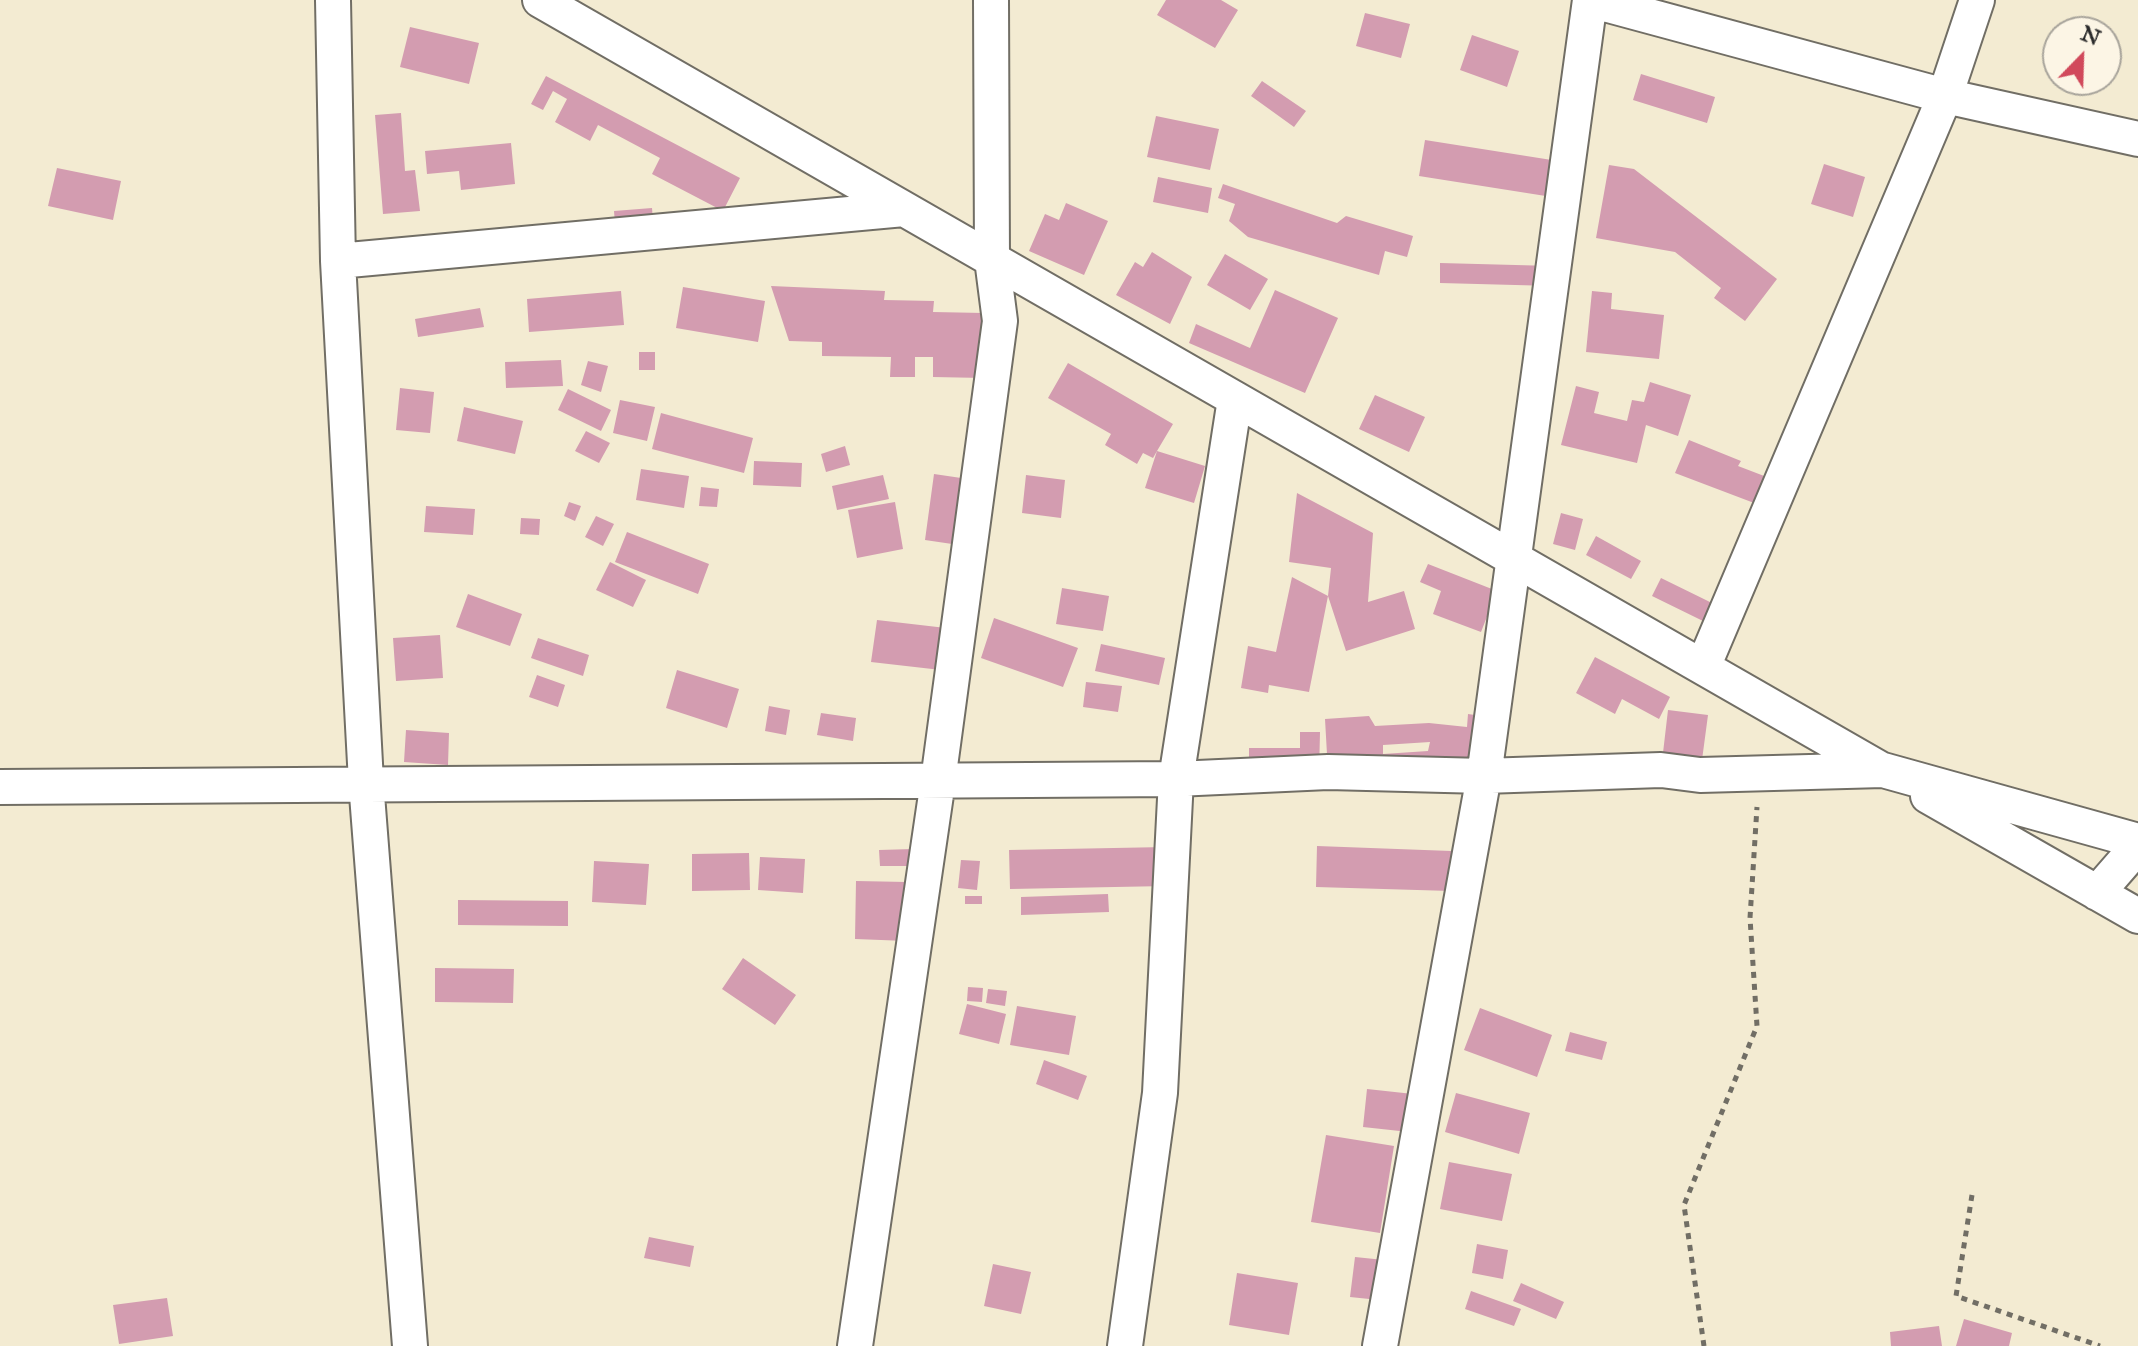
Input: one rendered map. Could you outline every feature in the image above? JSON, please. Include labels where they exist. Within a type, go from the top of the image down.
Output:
[{"type":"street","points":[[333,0],[338,261],[366,782],[410,1346]]},
{"type":"street","points":[[540,0],[2138,916]]},
{"type":"street","points":[[855,1346],[938,781],[1000,321],[992,259],[991,0]]},
{"type":"street","points":[[1380,1346],[1484,776],[1590,0],[1945,96],[2138,139]]},
{"type":"street","points":[[1703,667],[1945,96],[1977,0]]},
{"type":"street","points":[[338,261],[904,209]]},
{"type":"street","points":[[1125,1346],[1160,1093],[1176,779],[1235,399]]},
{"type":"street","points":[[0,787],[366,782],[1176,779],[1328,772],[1484,776],[1661,770],[1700,775],[1883,770],[2138,843],[2097,893]]},
{"type":"path","points":[[1704,1346],[1684,1205],[1757,1026],[1750,918],[1759,772]]},
{"type":"path","points":[[1972,1195],[1956,1296],[2100,1346]]},
{"type":"building","points":[[1166,0],[1221,0],[1238,10],[1215,48],[1157,15]]},
{"type":"building","points":[[1365,13],[1410,24],[1401,58],[1356,46]]},
{"type":"building","points":[[410,27],[479,43],[469,84],[400,67]]},
{"type":"building","points":[[1472,35],[1519,51],[1507,87],[1460,70]]},
{"type":"building","points":[[1641,74],[1715,97],[1707,123],[1633,100]]},
{"type":"building","points":[[546,76],[740,178],[723,211],[652,174],[660,158],[598,125],[590,141],[555,122],[567,99],[553,91],[543,110],[531,104]]},
{"type":"building","points":[[1262,81],[1306,111],[1294,127],[1251,96]]},
{"type":"building","points":[[401,113],[405,171],[415,170],[420,211],[383,214],[375,115]]},
{"type":"building","points":[[1156,116],[1219,129],[1210,170],[1147,157]]},
{"type":"building","points":[[1425,140],[1558,161],[1552,197],[1419,176]]},
{"type":"building","points":[[511,143],[515,184],[461,190],[459,171],[427,174],[425,151]]},
{"type":"building","points":[[1824,164],[1865,177],[1853,217],[1811,204]]},
{"type":"building","points":[[1609,165],[1634,169],[1777,279],[1745,321],[1714,298],[1721,288],[1675,252],[1596,238]]},
{"type":"building","points":[[57,168],[121,181],[113,220],[48,206]]},
{"type":"building","points":[[1158,177],[1212,188],[1208,213],[1153,202]]},
{"type":"building","points":[[1223,184],[1337,223],[1346,216],[1413,236],[1407,257],[1385,251],[1379,275],[1248,237],[1229,221],[1235,204],[1218,198]]},
{"type":"building","points":[[1066,203],[1108,221],[1084,275],[1029,251],[1045,214],[1059,220]]},
{"type":"building","points":[[652,208],[654,233],[616,236],[614,211]]},
{"type":"building","points":[[1152,252],[1192,277],[1170,324],[1116,295],[1135,262],[1143,267]]},
{"type":"building","points":[[1225,254],[1268,279],[1250,310],[1207,285]]},
{"type":"building","points":[[1440,263],[1553,266],[1553,286],[1440,283]]},
{"type":"building","points":[[771,286],[885,291],[884,300],[934,301],[933,312],[984,313],[984,378],[933,377],[933,357],[915,357],[915,377],[890,377],[891,357],[822,356],[822,342],[789,341]]},
{"type":"building","points":[[683,287],[765,301],[758,342],[676,328]]},
{"type":"building","points":[[1275,290],[1338,318],[1305,393],[1189,343],[1196,324],[1250,348]]},
{"type":"building","points":[[621,291],[624,325],[529,332],[527,299]]},
{"type":"building","points":[[1592,291],[1612,293],[1611,309],[1664,315],[1659,359],[1586,352]]},
{"type":"building","points":[[480,308],[484,327],[418,337],[415,319]]},
{"type":"building","points":[[639,352],[655,352],[655,370],[639,370]]},
{"type":"building","points":[[561,360],[563,386],[506,388],[505,362]]},
{"type":"building","points":[[588,361],[608,366],[601,392],[581,385]]},
{"type":"building","points":[[1068,363],[1173,424],[1153,458],[1143,453],[1137,464],[1105,445],[1111,434],[1048,398]]},
{"type":"building","points":[[1650,382],[1691,395],[1678,436],[1646,425],[1637,463],[1561,445],[1576,386],[1599,392],[1594,413],[1627,421],[1632,400],[1644,402]]},
{"type":"building","points":[[400,388],[434,392],[430,433],[396,430]]},
{"type":"building","points":[[568,389],[611,410],[601,431],[558,410]]},
{"type":"building","points":[[1375,395],[1425,417],[1409,452],[1359,429]]},
{"type":"building","points":[[620,400],[655,407],[647,441],[613,433]]},
{"type":"building","points":[[464,407],[523,421],[515,454],[457,441]]},
{"type":"building","points":[[661,413],[753,438],[744,473],[652,449]]},
{"type":"building","points":[[586,431],[610,443],[599,463],[575,451]]},
{"type":"building","points":[[1689,440],[1741,461],[1738,466],[1772,479],[1762,506],[1675,473]]},
{"type":"building","points":[[845,446],[850,465],[826,472],[821,454]]},
{"type":"building","points":[[1157,451],[1205,466],[1194,503],[1145,488]]},
{"type":"building","points":[[754,461],[802,463],[801,487],[753,485]]},
{"type":"building","points":[[641,469],[689,476],[684,508],[636,500]]},
{"type":"building","points":[[934,474],[968,479],[959,545],[925,540]]},
{"type":"building","points":[[883,475],[889,499],[837,510],[832,486]]},
{"type":"building","points":[[1026,475],[1065,480],[1061,518],[1022,513]]},
{"type":"building","points":[[701,487],[719,489],[717,507],[699,506]]},
{"type":"building","points":[[1297,493],[1373,533],[1368,602],[1404,591],[1415,629],[1346,651],[1328,596],[1331,568],[1289,562]]},
{"type":"building","points":[[569,502],[581,506],[575,521],[564,516]]},
{"type":"building","points":[[895,502],[903,549],[857,558],[848,510]]},
{"type":"building","points":[[426,506],[475,509],[473,535],[424,532]]},
{"type":"building","points":[[1561,513],[1583,519],[1575,550],[1553,544]]},
{"type":"building","points":[[596,516],[614,524],[603,546],[585,537]]},
{"type":"building","points":[[521,518],[540,519],[539,535],[520,534]]},
{"type":"building","points":[[627,532],[709,564],[698,594],[615,562]]},
{"type":"building","points":[[1596,536],[1641,561],[1631,579],[1586,555]]},
{"type":"building","points":[[610,562],[646,580],[633,607],[596,590]]},
{"type":"building","points":[[1428,564],[1497,591],[1481,632],[1433,614],[1441,591],[1420,582]]},
{"type":"building","points":[[1292,577],[1328,596],[1309,692],[1269,685],[1268,693],[1241,688],[1248,646],[1276,652]]},
{"type":"building","points":[[1661,578],[1712,603],[1703,621],[1652,596]]},
{"type":"building","points":[[1062,588],[1109,596],[1103,631],[1056,624]]},
{"type":"building","points":[[468,594],[522,614],[510,646],[456,627]]},
{"type":"building","points":[[994,618],[1078,648],[1063,687],[981,658]]},
{"type":"building","points":[[877,620],[946,628],[941,670],[871,662]]},
{"type":"building","points":[[440,635],[443,678],[396,681],[393,638]]},
{"type":"building","points":[[538,638],[589,655],[583,676],[531,658]]},
{"type":"building","points":[[1101,644],[1165,658],[1159,685],[1095,671]]},
{"type":"building","points":[[1595,657],[1670,697],[1659,719],[1622,699],[1615,714],[1576,693]]},
{"type":"building","points":[[677,670],[739,689],[727,728],[666,708]]},
{"type":"building","points":[[537,675],[565,685],[558,707],[529,697]]},
{"type":"building","points":[[1086,682],[1122,686],[1118,712],[1083,707]]},
{"type":"building","points":[[769,706],[790,710],[786,735],[765,731]]},
{"type":"building","points":[[1668,710],[1708,715],[1700,775],[1661,770]]},
{"type":"building","points":[[821,713],[856,718],[853,741],[817,735]]},
{"type":"building","points":[[1468,714],[1475,715],[1471,766],[1328,772],[1325,719],[1369,716],[1375,726],[1429,723],[1467,727]],"holes":[[[1430,742],[1428,751],[1383,754],[1383,745]]]},
{"type":"building","points":[[406,730],[449,733],[448,765],[404,762]]},
{"type":"building","points":[[1300,732],[1320,732],[1319,774],[1249,774],[1249,748],[1300,748]]},
{"type":"building","points":[[1317,846],[1451,851],[1451,891],[1316,887]]},
{"type":"building","points":[[1166,847],[1167,886],[1010,889],[1009,850]]},
{"type":"building","points":[[913,849],[913,866],[880,866],[879,850]]},
{"type":"building","points":[[749,853],[750,890],[692,891],[692,854]]},
{"type":"building","points":[[760,857],[805,859],[803,893],[758,890]]},
{"type":"building","points":[[961,860],[980,861],[977,890],[958,888]]},
{"type":"building","points":[[594,861],[649,864],[646,905],[592,902]]},
{"type":"building","points":[[856,881],[907,882],[907,941],[855,939]]},
{"type":"building","points":[[1108,894],[1109,912],[1021,915],[1021,897]]},
{"type":"building","points":[[965,896],[982,896],[982,904],[965,904]]},
{"type":"building","points":[[458,900],[568,901],[568,926],[458,925]]},
{"type":"building","points":[[743,958],[796,995],[775,1025],[722,989]]},
{"type":"building","points":[[435,968],[514,969],[513,1003],[435,1002]]},
{"type":"building","points":[[968,987],[983,988],[982,1002],[967,1001]]},
{"type":"building","points":[[988,989],[1007,991],[1005,1006],[986,1003]]},
{"type":"building","points":[[967,1004],[1006,1014],[999,1044],[959,1034]]},
{"type":"building","points":[[1017,1006],[1076,1016],[1069,1055],[1010,1045]]},
{"type":"building","points":[[1480,1008],[1552,1035],[1537,1077],[1464,1050]]},
{"type":"building","points":[[1570,1032],[1607,1042],[1602,1060],[1565,1051]]},
{"type":"building","points":[[1044,1060],[1087,1076],[1078,1100],[1036,1084]]},
{"type":"building","points":[[1367,1089],[1413,1094],[1409,1132],[1363,1127]]},
{"type":"building","points":[[1456,1093],[1530,1113],[1519,1154],[1445,1132]]},
{"type":"building","points":[[1326,1135],[1394,1146],[1380,1233],[1311,1222]]},
{"type":"building","points":[[1449,1162],[1512,1174],[1502,1221],[1440,1209]]},
{"type":"building","points":[[649,1237],[694,1246],[690,1267],[644,1258]]},
{"type":"building","points":[[1477,1244],[1508,1250],[1503,1279],[1472,1273]]},
{"type":"building","points":[[1355,1257],[1384,1260],[1379,1300],[1350,1297]]},
{"type":"building","points":[[993,1264],[1031,1272],[1021,1314],[984,1306]]},
{"type":"building","points":[[1237,1273],[1298,1283],[1289,1335],[1229,1325]]},
{"type":"building","points":[[1521,1283],[1564,1302],[1556,1319],[1513,1301]]},
{"type":"building","points":[[1471,1291],[1521,1309],[1514,1326],[1465,1309]]},
{"type":"building","points":[[167,1298],[173,1336],[119,1344],[113,1305]]},
{"type":"building","points":[[1964,1319],[2012,1333],[2009,1346],[1956,1346]]},
{"type":"building","points":[[1939,1326],[1942,1346],[1891,1346],[1890,1332]]}]
